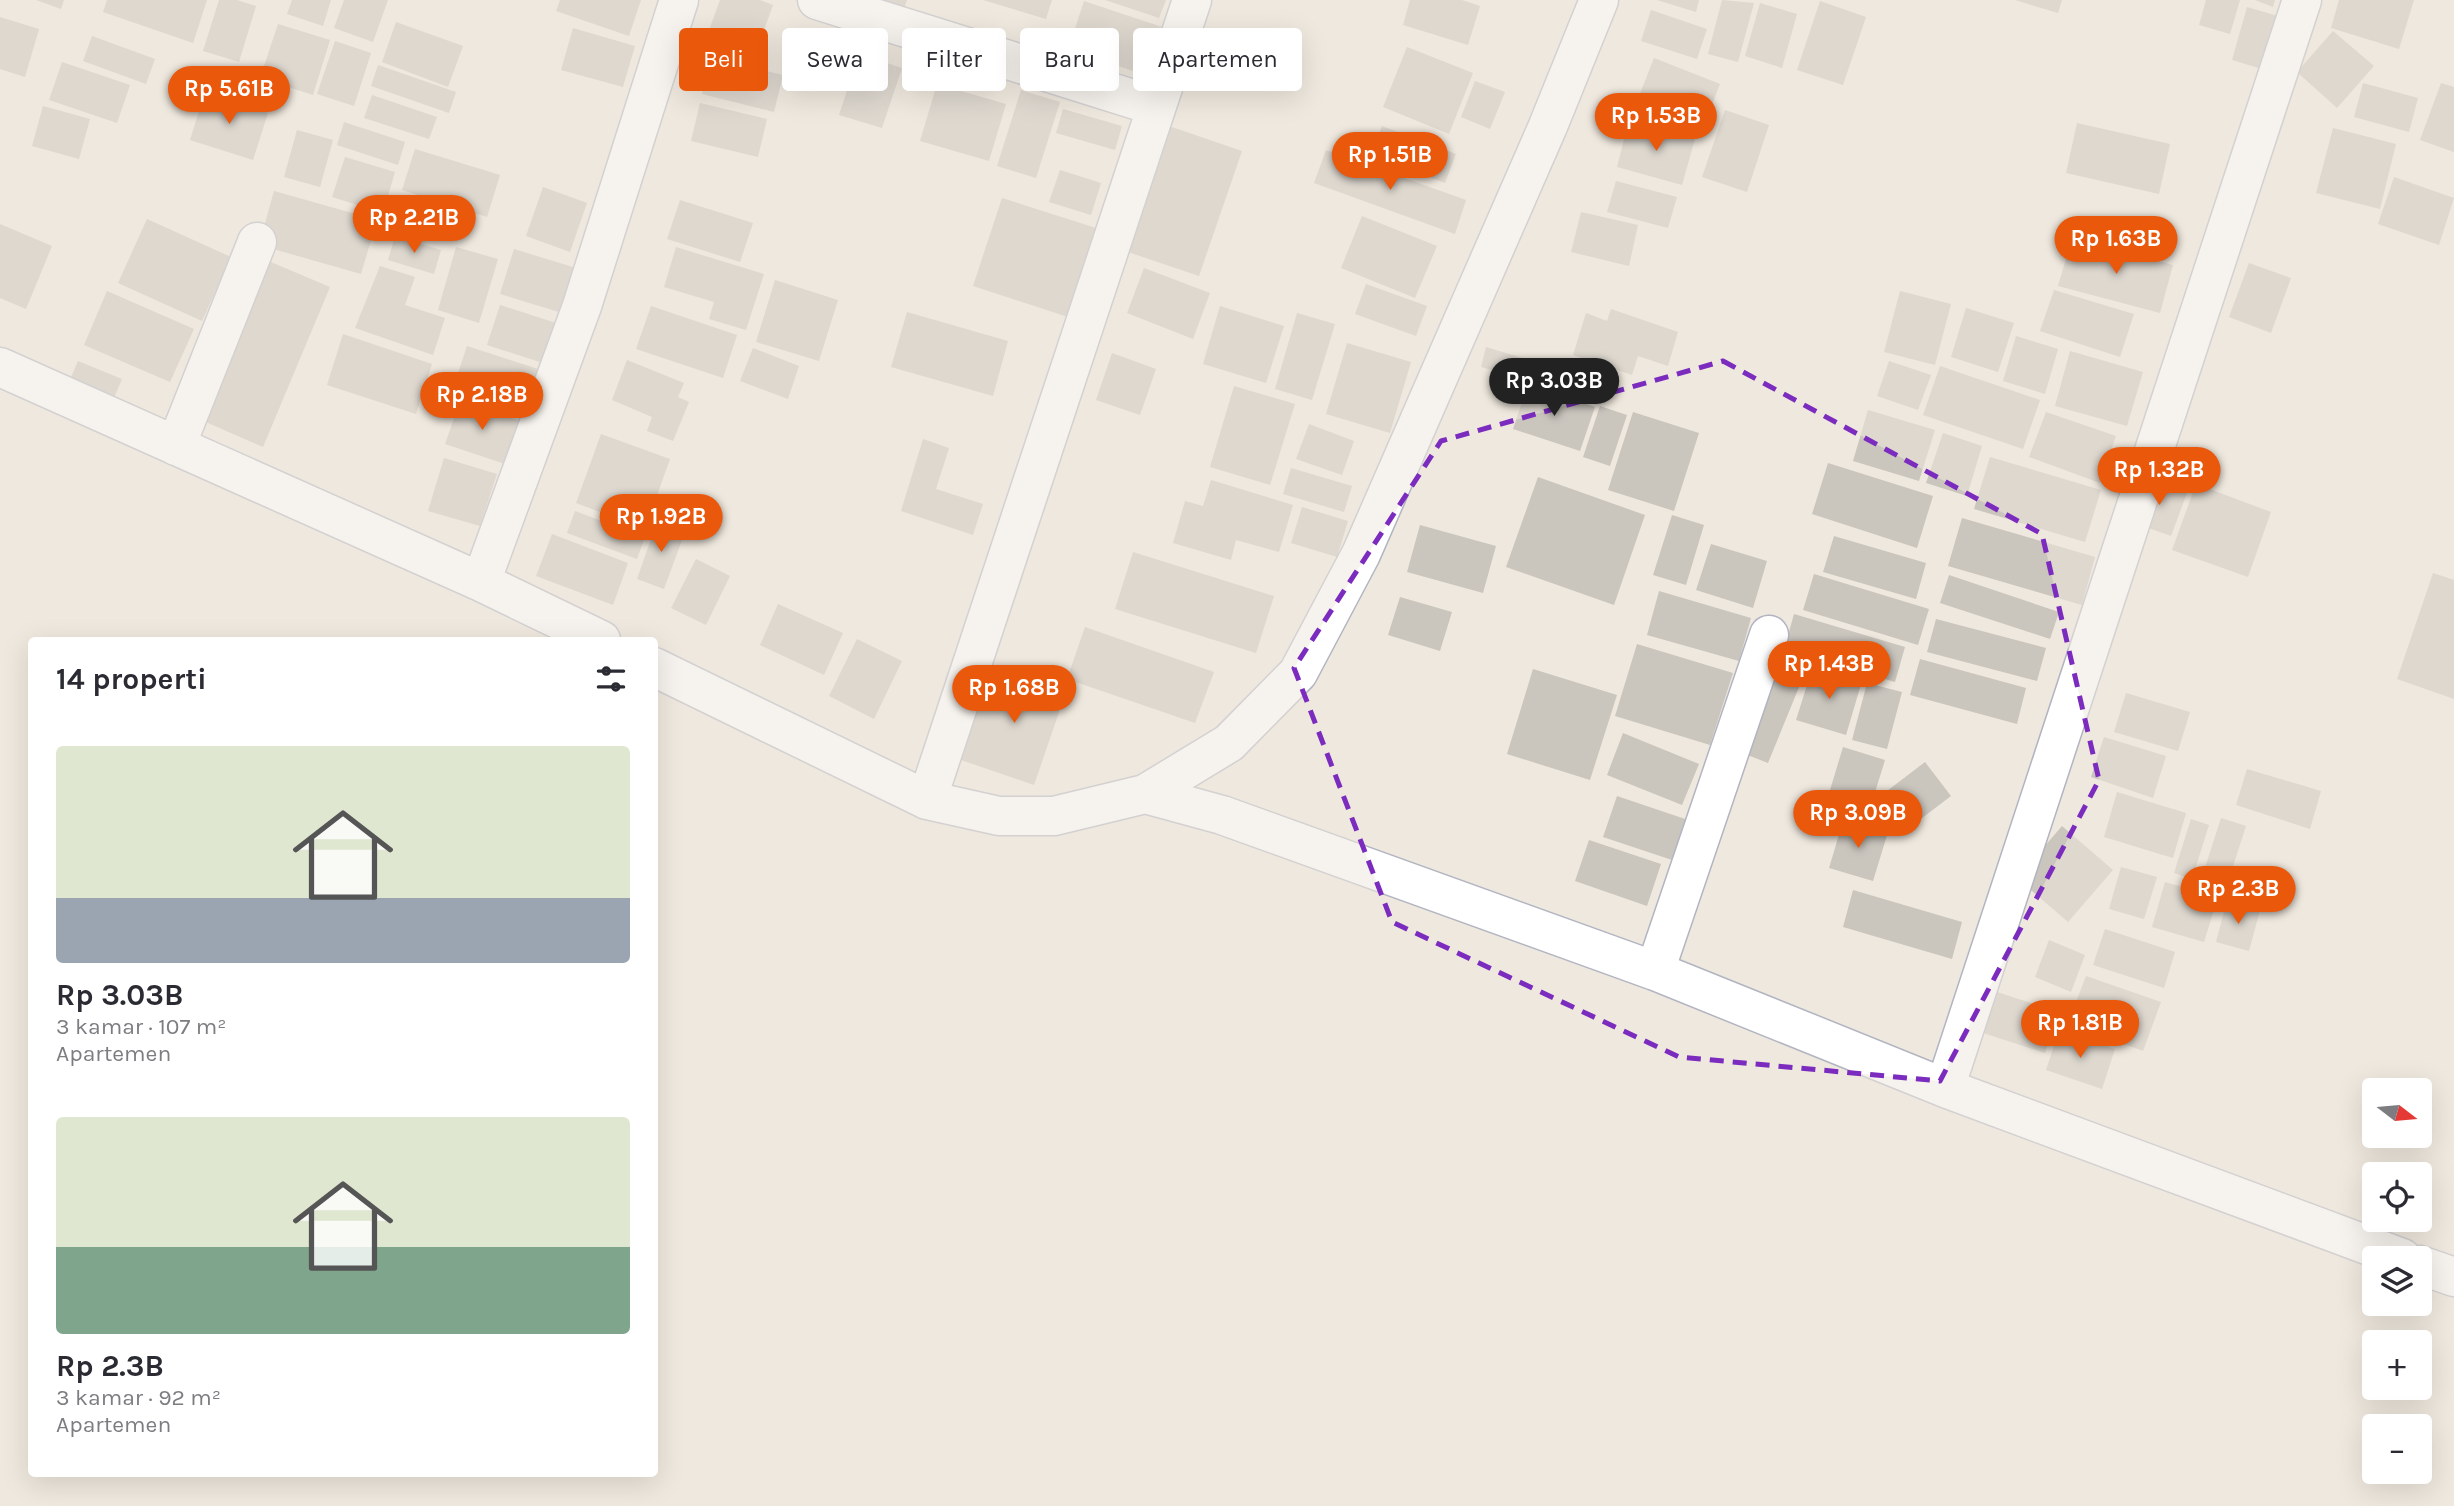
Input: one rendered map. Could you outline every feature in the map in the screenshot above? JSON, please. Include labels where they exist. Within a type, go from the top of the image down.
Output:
[{"type":"street","points":[[481,582],[582,306],[679,0]]},
{"type":"street","points":[[817,0],[1155,106]]},
{"type":"street","points":[[927,800],[1192,0]]},
{"type":"street","points":[[1159,797],[1230,743],[1298,674],[1361,554],[1548,126],[1599,0]]},
{"type":"street","points":[[1953,1065],[2017,862],[2302,0]]},
{"type":"street","points":[[176,446],[257,242]]},
{"type":"street","points":[[0,367],[481,582],[595,637]]},
{"type":"street","points":[[1664,946],[1769,635]]},
{"type":"street","points":[[658,669],[927,800],[999,816],[1054,816],[1159,797],[1664,946],[1953,1065],[2374,1246]]},
{"type":"street","points":[[2432,1270],[2454,1278]]},
{"type":"highlighted area","points":[[1723,361],[2042,534],[2099,780],[1940,1081],[1679,1057],[1392,922],[1294,668],[1441,441]]},
{"type":"building","points":[[36,0],[64,0],[61,9]]},
{"type":"building","points":[[107,0],[207,0],[193,43],[103,12]]},
{"type":"building","points":[[219,0],[237,0],[256,6],[239,62],[203,51]]},
{"type":"building","points":[[292,0],[331,0],[323,26],[287,14]]},
{"type":"building","points":[[344,0],[388,0],[373,42],[334,28]]},
{"type":"building","points":[[560,0],[641,0],[629,36],[556,11]]},
{"type":"building","points":[[720,0],[760,0],[773,5],[765,28],[710,28]]},
{"type":"building","points":[[850,0],[907,0],[901,18]]},
{"type":"building","points":[[983,0],[1052,0],[1046,19]]},
{"type":"building","points":[[1105,0],[1166,0],[1159,18]]},
{"type":"building","points":[[1410,0],[1462,0],[1480,6],[1468,45],[1403,25]]},
{"type":"building","points":[[1657,0],[1699,0],[1696,12]]},
{"type":"building","points":[[1722,0],[1754,3],[1738,62],[1708,54]]},
{"type":"building","points":[[2015,0],[2062,0],[2058,13]]},
{"type":"building","points":[[2206,0],[2240,0],[2230,34],[2199,25]]},
{"type":"building","points":[[2255,0],[2275,0],[2273,7]]},
{"type":"building","points":[[2339,0],[2414,0],[2399,49],[2331,28]]},
{"type":"building","points":[[1084,1],[1165,28],[1133,28],[1133,71],[1119,66],[1119,28],[1075,28]]},
{"type":"building","points":[[1820,1],[1866,17],[1843,85],[1797,70]]},
{"type":"building","points":[[1760,3],[1797,14],[1782,68],[1745,56]]},
{"type":"building","points":[[2247,7],[2281,17],[2265,70],[2232,60]]},
{"type":"building","points":[[1651,10],[1707,29],[1697,59],[1641,41]]},
{"type":"building","points":[[0,17],[39,29],[25,77],[0,69]]},
{"type":"building","points":[[396,22],[463,46],[448,87],[382,62]]},
{"type":"building","points":[[278,24],[330,40],[313,95],[260,78]]},
{"type":"building","points":[[573,28],[635,46],[623,87],[561,70]]},
{"type":"building","points":[[2333,31],[2374,66],[2337,108],[2297,72]]},
{"type":"building","points":[[92,36],[155,59],[146,84],[83,61]]},
{"type":"building","points":[[335,41],[371,53],[354,106],[317,94]]},
{"type":"building","points":[[1407,47],[1473,73],[1449,134],[1383,107]]},
{"type":"building","points":[[1654,58],[1720,84],[1702,130],[1636,104]]},
{"type":"building","points":[[62,62],[130,85],[117,123],[49,100]]},
{"type":"building","points":[[888,63],[902,68],[882,128],[839,115],[847,91],[888,91]]},
{"type":"building","points":[[378,65],[456,92],[449,113],[371,86]]},
{"type":"building","points":[[768,71],[782,75],[774,112],[702,94],[703,91],[768,91]]},
{"type":"building","points":[[1475,81],[1505,92],[1490,129],[1461,117]]},
{"type":"building","points":[[2363,83],[2418,98],[2409,132],[2354,117]]},
{"type":"building","points":[[2441,83],[2454,87],[2454,152],[2420,140]]},
{"type":"building","points":[[935,91],[961,91],[1006,104],[989,161],[920,141]]},
{"type":"building","points":[[1021,91],[1060,102],[1036,178],[997,166]]},
{"type":"building","points":[[205,92],[268,113],[253,160],[190,140]]},
{"type":"building","points":[[372,95],[437,117],[429,139],[364,118]]},
{"type":"building","points":[[700,103],[767,119],[758,157],[691,141]]},
{"type":"building","points":[[43,106],[90,119],[79,159],[32,146]]},
{"type":"building","points":[[1063,109],[1122,126],[1115,150],[1056,133]]},
{"type":"building","points":[[1725,110],[1769,125],[1747,192],[1702,177]]},
{"type":"building","points":[[1629,120],[1695,139],[1682,185],[1617,167]]},
{"type":"building","points":[[344,122],[405,142],[398,165],[337,145]]},
{"type":"building","points":[[2077,123],[2170,144],[2159,194],[2066,173]]},
{"type":"building","points":[[1169,126],[1242,151],[1199,276],[1125,251]]},
{"type":"building","points":[[1382,126],[1456,154],[1445,183],[1371,155]]},
{"type":"building","points":[[2333,128],[2396,144],[2380,209],[2316,193]]},
{"type":"building","points":[[297,130],[333,140],[320,187],[284,177]]},
{"type":"building","points":[[415,149],[500,175],[487,217],[402,190]]},
{"type":"building","points":[[1326,150],[1466,200],[1455,234],[1314,183]]},
{"type":"building","points":[[345,157],[395,172],[383,213],[332,197]]},
{"type":"building","points":[[1060,170],[1101,183],[1091,215],[1049,202]]},
{"type":"building","points":[[2394,177],[2454,198],[2439,245],[2378,224]]},
{"type":"building","points":[[1616,181],[1677,197],[1668,228],[1607,212]]},
{"type":"building","points":[[543,187],[587,203],[570,252],[526,236]]},
{"type":"building","points":[[274,191],[377,220],[361,274],[259,245]]},
{"type":"building","points":[[1002,198],[1096,228],[1068,317],[973,286]]},
{"type":"building","points":[[680,200],[753,223],[740,262],[667,239]]},
{"type":"building","points":[[1581,212],[1638,225],[1629,266],[1571,252]]},
{"type":"building","points":[[1362,216],[1437,246],[1415,298],[1341,268]]},
{"type":"building","points":[[147,219],[231,257],[202,321],[118,283]]},
{"type":"building","points":[[0,224],[52,246],[26,309],[0,298]]},
{"type":"building","points":[[395,236],[441,250],[434,274],[388,260]]},
{"type":"building","points":[[2072,238],[2173,265],[2160,313],[2058,286]]},
{"type":"building","points":[[456,247],[498,259],[479,323],[438,310]]},
{"type":"building","points":[[676,247],[764,274],[746,330],[709,319],[714,302],[664,287]]},
{"type":"building","points":[[514,249],[576,268],[562,313],[500,294]]},
{"type":"building","points":[[266,260],[330,287],[263,447],[199,419]]},
{"type":"building","points":[[2249,263],[2291,278],[2271,333],[2229,317]]},
{"type":"building","points":[[380,266],[415,277],[405,305],[445,318],[433,355],[355,328]]},
{"type":"building","points":[[1144,268],[1210,293],[1193,339],[1127,313]]},
{"type":"building","points":[[775,280],[838,300],[819,361],[756,342]]},
{"type":"building","points":[[1366,284],[1427,306],[1416,336],[1355,314]]},
{"type":"building","points":[[2054,290],[2134,314],[2120,357],[2040,331]]},
{"type":"building","points":[[107,291],[194,329],[170,382],[84,345]]},
{"type":"building","points":[[1900,291],[1951,304],[1935,365],[1884,352]]},
{"type":"building","points":[[500,305],[556,323],[543,363],[487,345]]},
{"type":"building","points":[[651,306],[737,335],[723,378],[636,349]]},
{"type":"building","points":[[1220,306],[1284,326],[1266,383],[1203,364]]},
{"type":"building","points":[[1966,308],[2014,323],[1998,372],[1951,357]]},
{"type":"building","points":[[1611,309],[1678,332],[1668,366],[1638,356],[1632,375],[1573,355],[1586,313],[1607,321]]},
{"type":"building","points":[[907,312],[1008,341],[993,396],[891,367]]},
{"type":"building","points":[[1297,313],[1335,324],[1312,400],[1275,389]]},
{"type":"building","points":[[343,334],[432,364],[416,414],[327,385]]},
{"type":"building","points":[[2016,336],[2058,349],[2045,394],[2003,381]]},
{"type":"building","points":[[1347,343],[1411,362],[1390,433],[1326,414]]},
{"type":"building","points":[[467,346],[541,370],[528,409],[454,385]]},
{"type":"building","points":[[1486,347],[1546,365],[1541,384],[1481,367]]},
{"type":"building","points":[[753,348],[799,366],[788,399],[740,381]]},
{"type":"building","points":[[2070,351],[2143,372],[2127,426],[2055,406]]},
{"type":"building","points":[[1112,353],[1156,369],[1140,415],[1096,400]]},
{"type":"building","points":[[627,360],[684,383],[678,397],[689,402],[673,441],[647,431],[652,417],[612,400]]},
{"type":"building","points":[[78,361],[122,379],[110,407],[66,389]]},
{"type":"building","points":[[1889,361],[1931,375],[1918,410],[1877,396]]},
{"type":"building","points":[[1940,366],[2040,400],[2023,449],[1923,415]]},
{"type":"building","points":[[1528,384],[1595,407],[1580,451],[1513,429]]},
{"type":"building","points":[[1234,386],[1295,404],[1270,485],[1210,467]]},
{"type":"building","points":[[460,401],[520,421],[505,464],[445,444]]},
{"type":"building","points":[[1600,406],[1627,415],[1610,466],[1583,457]]},
{"type":"building","points":[[1868,410],[1935,430],[1919,481],[1853,461]]},
{"type":"building","points":[[1633,412],[1699,433],[1674,511],[1608,490]]},
{"type":"building","points":[[2046,412],[2116,436],[2100,483],[2029,457]]},
{"type":"building","points":[[1309,424],[1354,441],[1342,475],[1296,459]]},
{"type":"building","points":[[1943,433],[1982,446],[1967,496],[1926,483]]},
{"type":"building","points":[[601,434],[670,459],[645,529],[576,503]]},
{"type":"building","points":[[923,439],[949,448],[936,489],[983,504],[973,535],[901,511]]},
{"type":"building","points":[[1990,457],[2101,490],[2085,542],[1974,509]]},
{"type":"building","points":[[444,458],[497,474],[480,526],[428,511]]},
{"type":"building","points":[[1828,463],[1933,496],[1917,548],[1812,514]]},
{"type":"building","points":[[1291,468],[1352,486],[1344,512],[1283,494]]},
{"type":"building","points":[[1538,477],[1645,515],[1614,605],[1506,567]]},
{"type":"building","points":[[2147,479],[2187,493],[2171,536],[2132,522]]},
{"type":"building","points":[[1211,480],[1293,505],[1279,552],[1236,540],[1231,560],[1173,543],[1185,501],[1203,506]]},
{"type":"building","points":[[2196,484],[2271,512],[2248,577],[2172,550]]},
{"type":"building","points":[[1302,507],[1348,521],[1337,557],[1291,543]]},
{"type":"building","points":[[575,511],[645,537],[637,559],[567,533]]},
{"type":"building","points":[[1672,515],[1704,525],[1686,585],[1653,575]]},
{"type":"building","points":[[1962,518],[2095,557],[2082,605],[1948,566]]},
{"type":"building","points":[[658,519],[686,529],[664,589],[637,579]]},
{"type":"building","points":[[1420,525],[1496,546],[1483,593],[1407,572]]},
{"type":"building","points":[[552,534],[628,563],[613,605],[536,576]]},
{"type":"building","points":[[1834,536],[1926,563],[1916,599],[1823,572]]},
{"type":"building","points":[[1711,544],[1767,561],[1753,608],[1696,590]]},
{"type":"building","points":[[1133,552],[1274,596],[1256,653],[1115,609]]},
{"type":"building","points":[[696,559],[730,576],[706,625],[671,608]]},
{"type":"building","points":[[2433,573],[2454,580],[2454,699],[2397,679]]},
{"type":"building","points":[[1814,574],[1929,609],[1918,645],[1803,610]]},
{"type":"building","points":[[1949,575],[2059,612],[2050,639],[1940,603]]},
{"type":"building","points":[[1659,591],[1751,618],[1739,661],[1647,635]]},
{"type":"building","points":[[1400,597],[1452,612],[1440,651],[1388,635]]},
{"type":"building","points":[[778,604],[843,633],[824,675],[760,645]]},
{"type":"building","points":[[1794,614],[1905,647],[1895,682],[1784,650]]},
{"type":"building","points":[[1936,619],[2046,648],[2037,681],[1927,652]]},
{"type":"building","points":[[1085,627],[1214,672],[1195,723],[1067,679]]},
{"type":"building","points":[[857,639],[902,661],[874,719],[829,696]]},
{"type":"building","points":[[1637,644],[1733,673],[1710,745],[1615,716]]},
{"type":"building","points":[[1778,659],[1806,670],[1768,763],[1740,752]]},
{"type":"building","points":[[1920,659],[2026,688],[2017,724],[1910,695]]},
{"type":"building","points":[[993,665],[1067,689],[1034,785],[961,760]]},
{"type":"building","points":[[1813,666],[1862,681],[1846,735],[1796,720]]},
{"type":"building","points":[[1533,669],[1617,695],[1590,780],[1507,754]]},
{"type":"building","points":[[1867,683],[1902,692],[1887,749],[1852,740]]},
{"type":"building","points":[[2126,693],[2190,712],[2178,751],[2114,732]]},
{"type":"building","points":[[1623,733],[1699,764],[1682,805],[1607,775]]},
{"type":"building","points":[[2104,737],[2166,756],[2153,798],[2091,777]]},
{"type":"building","points":[[1843,747],[1885,760],[1869,812],[1827,800]]},
{"type":"building","points":[[1925,762],[1951,796],[1909,828],[1883,794]]},
{"type":"building","points":[[2247,769],[2321,791],[2310,829],[2236,805]]},
{"type":"building","points":[[2117,792],[2186,813],[2173,858],[2104,837]]},
{"type":"building","points":[[1617,796],[1694,822],[1681,863],[1603,837]]},
{"type":"building","points":[[1844,818],[1888,832],[1873,881],[1829,868]]},
{"type":"building","points":[[2221,818],[2246,826],[2227,885],[2202,877]]},
{"type":"building","points":[[2191,819],[2209,825],[2192,879],[2174,873]]},
{"type":"building","points":[[2062,826],[2113,870],[2068,922],[2017,878]]},
{"type":"building","points":[[1589,840],[1661,864],[1647,906],[1575,881]]},
{"type":"building","points":[[2121,867],[2157,877],[2144,919],[2109,909]]},
{"type":"building","points":[[2165,882],[2218,897],[2204,942],[2152,927]]},
{"type":"building","points":[[1853,890],[1962,922],[1952,959],[1843,927]]},
{"type":"building","points":[[2227,900],[2260,910],[2249,951],[2216,942]]},
{"type":"building","points":[[2105,929],[2175,952],[2164,988],[2093,965]]},
{"type":"building","points":[[2049,940],[2085,955],[2071,992],[2035,977]]},
{"type":"building","points":[[2086,976],[2161,1002],[2143,1051],[2068,1023]]},
{"type":"building","points":[[1991,990],[2058,1012],[2045,1053],[1977,1031]]},
{"type":"building","points":[[2059,1030],[2115,1049],[2102,1089],[2046,1070]]}]
